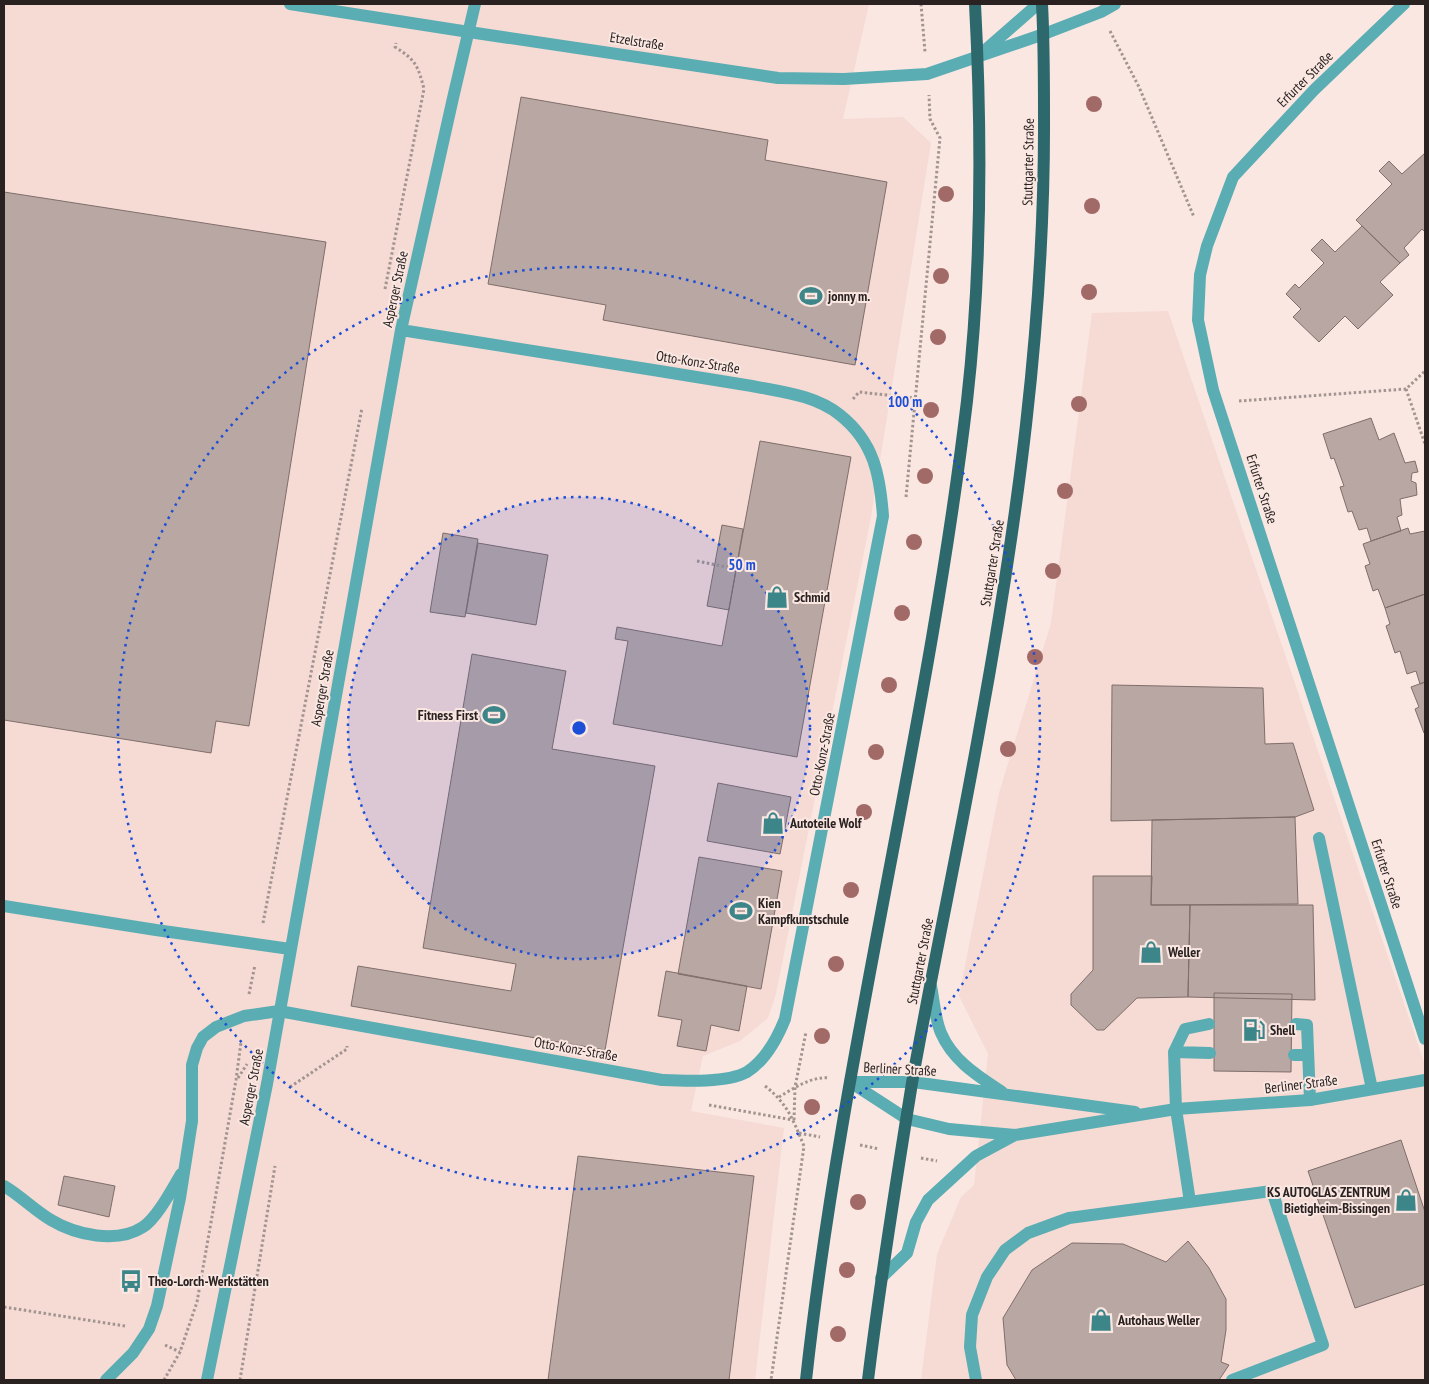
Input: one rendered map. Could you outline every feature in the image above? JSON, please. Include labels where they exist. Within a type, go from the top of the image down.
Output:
[{"type":"main road","points":[[806,1380],[813,1318],[850,1082],[921,707],[940,595],[966,408],[980,226],[980,121],[975,4]]},
{"type":"main road","name":"Stuttgarter Straße","points":[[868,1380],[880,1278],[913,1082],[979,735],[1016,504],[1027,419],[1037,314],[1042,217],[1044,34],[1040,4]]},
{"type":"street","name":"Etzelstraße","points":[[290,4],[778,78],[844,79],[927,74],[1044,34],[1101,12],[1115,4]]},
{"type":"street","name":"Asperger Straße","points":[[207,1380],[268,1084],[279,1011],[401,330],[476,4]]},
{"type":"street","points":[[978,57],[1040,4]]},
{"type":"street","name":"Erfurter Straße","points":[[1404,4],[1314,90],[1233,177],[1207,246],[1200,275],[1198,320],[1213,390],[1425,1039]]},
{"type":"street","name":"Otto-Konz-Straße","points":[[106,1380],[133,1353],[149,1329],[162,1284],[185,1167],[192,1121],[192,1065],[203,1036],[216,1027],[244,1016],[279,1011],[662,1080],[701,1082],[746,1072],[760,1061],[767,1052],[777,1037],[785,1019],[883,516],[880,480],[875,462],[867,445],[840,415],[820,403],[802,396],[728,382],[401,330]]},
{"type":"street","points":[[1318,838],[1372,1089]]},
{"type":"street","points":[[4,906],[290,949]]},
{"type":"street","name":"Berliner Straße","points":[[931,986],[940,1031],[952,1052],[971,1072],[1006,1095]]},
{"type":"street","points":[[1190,1202],[1176,1109],[1174,1052],[1185,1029],[1209,1024]]},
{"type":"street","points":[[1296,1024],[1307,1025],[1310,1100]]},
{"type":"street","points":[[1174,1052],[1210,1054]]},
{"type":"street","points":[[1294,1055],[1308,1055]]},
{"type":"street","name":"Berliner Straße","points":[[850,1082],[907,1119],[949,1129],[1015,1135],[1176,1109],[1310,1100],[1425,1080]]},
{"type":"street","name":"Berliner Straße","points":[[850,1082],[913,1082],[1149,1114]]},
{"type":"street","name":"Berliner Straße","points":[[880,1278],[907,1252],[916,1222],[928,1200],[976,1156],[1015,1135]]},
{"type":"street","points":[[4,1186],[50,1219],[69,1230],[98,1236],[128,1235],[144,1226],[162,1205],[185,1167]]},
{"type":"street","points":[[976,1380],[970,1347],[972,1315],[987,1277],[1005,1250],[1028,1232],[1069,1218],[1272,1191],[1323,1345],[1232,1380]]},
{"type":"path","points":[[1101,12],[1139,87],[1207,246]]},
{"type":"path","points":[[383,297],[424,89],[419,68],[408,55],[395,47],[399,22]]},
{"type":"path","points":[[1218,402],[1406,389],[1425,371]]},
{"type":"path","points":[[1406,389],[1425,444]]},
{"type":"path","points":[[840,415],[858,392],[914,398]]},
{"type":"path","points":[[164,1380],[180,1352],[197,1302],[236,1080],[244,1016],[363,403]]},
{"type":"path","points":[[697,561],[736,569]]},
{"type":"path","points":[[288,1088],[347,1049],[351,1024]]},
{"type":"path","points":[[746,1072],[779,1097],[794,1120],[804,1146],[771,1380]]},
{"type":"path","points":[[779,1097],[795,1087],[821,1077],[850,1082]]},
{"type":"path","points":[[794,1120],[795,1087]]},
{"type":"path","points":[[707,1104],[794,1120]]},
{"type":"path","points":[[240,1380],[277,1156]]},
{"type":"path","points":[[4,1307],[128,1326],[180,1352]]},
{"type":"shaded area","points":[[4,4],[869,4],[843,119],[903,117],[931,143],[871,517],[776,994],[768,1018],[740,1041],[703,1056],[691,1111],[784,1128],[755,1380],[4,1380]]},
{"type":"shaded area","points":[[1168,311],[1425,1065],[1425,1380],[921,1380],[937,1254],[961,1197],[974,1185],[988,1054],[959,996],[999,793],[1051,623],[1092,313]]},
{"type":"building","points":[[521,97],[768,140],[765,160],[887,182],[855,365],[603,320],[606,305],[488,284]]},
{"type":"building","points":[[1425,153],[1425,232],[1422,229],[1404,248],[1409,255],[1400,263],[1356,220],[1392,184],[1379,171],[1389,161],[1402,174]]},
{"type":"building","points":[[4,192],[326,242],[249,726],[216,721],[211,753],[4,720]]},
{"type":"building","points":[[1362,226],[1400,263],[1380,282],[1393,295],[1358,329],[1345,316],[1319,342],[1293,317],[1301,309],[1286,294],[1295,284],[1299,288],[1324,263],[1311,250],[1322,239],[1335,252]]},
{"type":"building","points":[[1371,418],[1379,440],[1394,433],[1405,463],[1415,461],[1418,472],[1412,473],[1411,481],[1416,483],[1417,495],[1400,499],[1402,515],[1397,517],[1401,531],[1371,541],[1367,528],[1359,530],[1352,511],[1348,512],[1340,487],[1344,486],[1334,458],[1331,459],[1323,434]]},
{"type":"building","points":[[760,441],[851,457],[797,757],[613,724],[628,641],[615,639],[617,627],[722,646]]},
{"type":"building","points":[[722,525],[743,529],[729,610],[707,606]]},
{"type":"building","points":[[1408,528],[1410,534],[1425,531],[1425,594],[1385,608],[1378,589],[1373,591],[1365,566],[1370,564],[1363,544]]},
{"type":"building","points":[[443,533],[478,539],[465,617],[430,612]]},
{"type":"building","points":[[478,543],[548,555],[536,625],[466,613]]},
{"type":"building","points":[[1425,594],[1425,682],[1420,684],[1416,671],[1407,674],[1400,651],[1395,653],[1386,626],[1390,624],[1385,608]]},
{"type":"building","points":[[472,654],[566,671],[552,749],[655,766],[605,1050],[351,1006],[358,966],[511,991],[516,964],[423,948]]},
{"type":"building","points":[[1425,682],[1424,733],[1415,709],[1419,707],[1411,687]]},
{"type":"building","points":[[1112,685],[1263,688],[1265,744],[1293,743],[1314,810],[1295,817],[1111,821]]},
{"type":"building","points":[[718,783],[791,797],[780,854],[707,841]]},
{"type":"building","points":[[1295,817],[1298,904],[1151,905],[1152,820]]},
{"type":"building","points":[[699,857],[782,871],[761,989],[678,974]]},
{"type":"building","points":[[1093,876],[1152,876],[1151,905],[1190,905],[1188,997],[1137,998],[1104,1030],[1097,1030],[1071,1005],[1071,994],[1093,970]]},
{"type":"building","points":[[1190,905],[1313,905],[1315,1000],[1188,997]]},
{"type":"building","points":[[666,971],[747,986],[739,1031],[711,1025],[706,1051],[677,1046],[682,1020],[658,1016]]},
{"type":"building","points":[[1214,993],[1292,994],[1291,1072],[1214,1071]]},
{"type":"building","points":[[1401,1140],[1425,1212],[1425,1284],[1355,1308],[1308,1171]]},
{"type":"building","points":[[578,1156],[754,1176],[729,1380],[548,1380]]},
{"type":"building","points":[[64,1176],[115,1186],[109,1217],[58,1205]]},
{"type":"building","points":[[1188,1241],[1209,1268],[1226,1299],[1226,1330],[1221,1362],[1229,1365],[1219,1380],[1016,1380],[1007,1365],[1003,1318],[1032,1270],[1072,1243],[1123,1244],[1166,1262]]},
{"type":"place","name":"jonny m.","points":[[811,296]]},
{"type":"place","name":"Schmid","points":[[777,597]]},
{"type":"place","name":"Fitness First","points":[[494,715]]},
{"type":"place","name":"Autoteile Wolf","points":[[773,823]]},
{"type":"place","name":"Kien Kampfkunstschule","points":[[741,911]]},
{"type":"place","name":"Weller","points":[[1151,952]]},
{"type":"place","name":"Shell","points":[[1254,1030]]},
{"type":"place","name":"KS AUTOGLAS ZENTRUM Bietigheim-Bissingen","points":[[1406,1200]]},
{"type":"place","name":"Theo-Lorch-Werkstätten","points":[[131,1281]]},
{"type":"place","name":"Autohaus Weller","points":[[1101,1320]]}]
